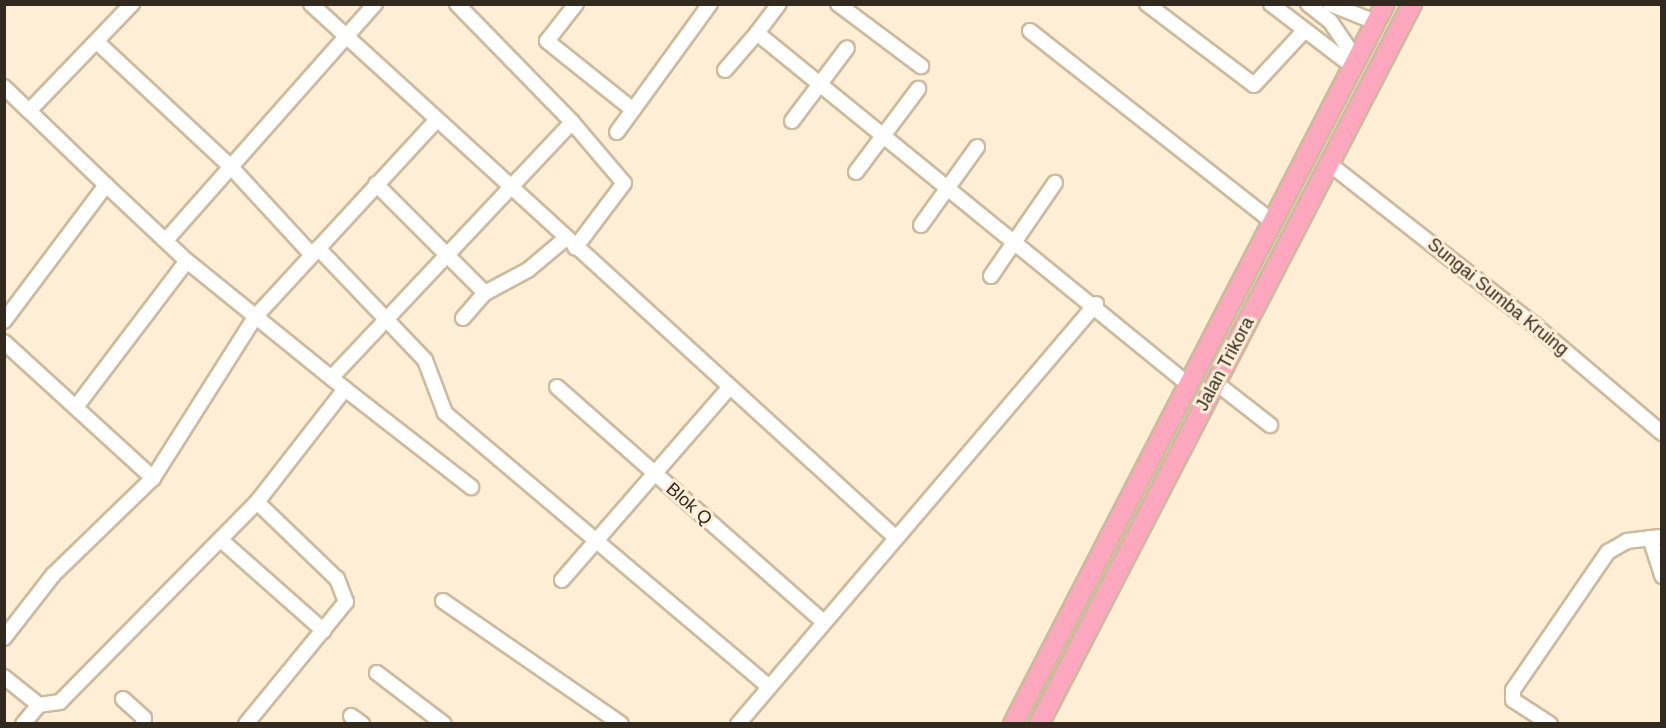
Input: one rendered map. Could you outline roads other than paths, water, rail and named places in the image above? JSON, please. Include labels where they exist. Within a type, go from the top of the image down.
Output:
[{"type":"main road","name":"Jalan Trikora","points":[[1013,723],[1385,4]]},
{"type":"main road","name":"Jalan Trikora","points":[[1039,723],[1215,382],[1331,165],[1412,4]]},
{"type":"main road","points":[[1034,684],[1044,693],[1056,689]]},
{"type":"street","points":[[29,111],[98,43],[132,4]]},
{"type":"street","points":[[311,4],[435,122],[895,537]]},
{"type":"street","points":[[167,239],[375,4]]},
{"type":"street","points":[[457,4],[572,122],[624,183],[570,243],[528,270],[485,293],[463,318]]},
{"type":"street","points":[[576,4],[547,41],[633,110]]},
{"type":"street","points":[[617,132],[710,4]]},
{"type":"street","points":[[724,70],[779,4]]},
{"type":"street","points":[[838,4],[921,66]]},
{"type":"street","points":[[1148,4],[1254,85],[1304,31]]},
{"type":"street","points":[[1271,4],[1304,31],[1354,63]]},
{"type":"street","points":[[1308,4],[1375,22]]},
{"type":"street","points":[[1333,12],[1354,63]]},
{"type":"street","points":[[1030,31],[1273,222]]},
{"type":"street","points":[[757,33],[816,86],[1096,304],[1189,385]]},
{"type":"street","points":[[98,43],[231,167],[425,360],[440,407],[593,543],[767,685]]},
{"type":"street","points":[[792,121],[816,86],[847,48]]},
{"type":"street","points":[[4,87],[167,239],[187,261],[471,488]]},
{"type":"street","points":[[856,172],[918,88]]},
{"type":"street","points":[[4,638],[53,575],[153,477],[255,316],[435,122]]},
{"type":"street","points":[[332,378],[385,318],[572,122]]},
{"type":"street","points":[[921,225],[977,147]]},
{"type":"street","name":"Sungai Sumba Kruing","points":[[1331,165],[1538,327],[1662,433]]},
{"type":"street","points":[[991,276],[1055,183]]},
{"type":"street","points":[[4,321],[106,184]]},
{"type":"street","points":[[376,184],[445,256],[485,293]]},
{"type":"street","points":[[76,407],[187,261]]},
{"type":"street","points":[[740,723],[767,685],[1096,304]]},
{"type":"street","points":[[4,342],[153,477]]},
{"type":"street","points":[[1215,382],[1270,425]]},
{"type":"street","name":"Blok Q","points":[[557,387],[822,621]]},
{"type":"street","points":[[562,580],[729,388]]},
{"type":"street","points":[[4,677],[39,705],[54,705],[100,667],[106,650],[258,502],[345,389]]},
{"type":"street","points":[[246,723],[324,632],[346,602],[346,591],[258,502]]},
{"type":"street","points":[[1550,723],[1513,700],[1513,690],[1608,552],[1627,541],[1656,537],[1662,576]]},
{"type":"street","points":[[221,540],[324,632]]},
{"type":"street","points":[[443,601],[621,723]]},
{"type":"street","points":[[377,673],[444,723]]},
{"type":"street","points":[[123,699],[144,718],[143,723]]},
{"type":"street","points":[[23,723],[39,705]]}]
